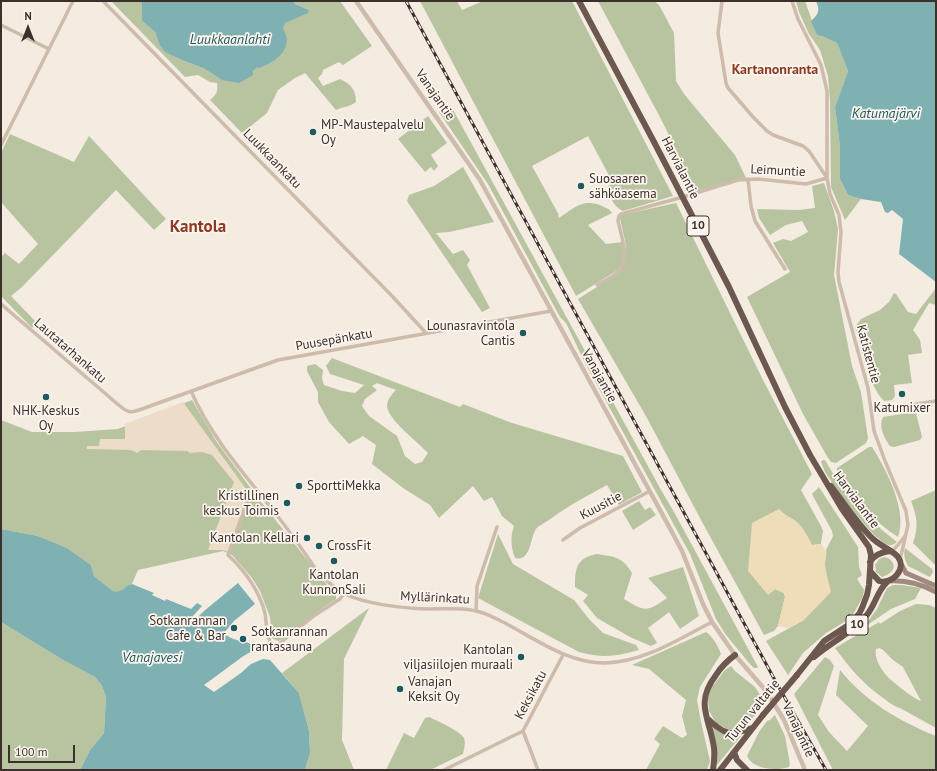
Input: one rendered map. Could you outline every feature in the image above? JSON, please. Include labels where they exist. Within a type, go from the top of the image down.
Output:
[{"type":"highway","name":"Harvialantie","points":[[579,1],[729,287],[788,414],[842,509],[869,547],[871,555],[870,563]]},
{"type":"highway","name":"Harvialantie","points":[[810,455],[865,531],[878,544],[891,551]]},
{"type":"highway","points":[[870,563],[874,556],[891,551]]},
{"type":"highway","name":"10","points":[[887,582],[898,574],[901,568],[897,556],[891,551]]},
{"type":"highway","name":"10","points":[[869,570],[870,563]]},
{"type":"highway","points":[[869,570],[879,581],[887,582]]},
{"type":"highway","name":"Turun valtatie","points":[[720,770],[824,641],[850,624],[859,614],[867,595],[869,570]]},
{"type":"highway","name":"Turun valtatie","points":[[803,667],[822,649],[861,622],[871,610],[882,588],[887,582]]},
{"type":"highway","points":[[713,770],[714,749],[706,718],[705,703],[708,687],[728,660],[735,655]]},
{"type":"highway","points":[[706,718],[724,732],[734,734],[753,728]]},
{"type":"highway","points":[[734,752],[737,760],[747,770]]},
{"type":"main road","points":[[900,563],[906,573],[936,586]]},
{"type":"main road","points":[[887,582],[898,581],[912,583],[924,586],[936,592]]},
{"type":"street","points":[[1,145],[73,1]]},
{"type":"street","name":"Luukkaankatu","points":[[103,1],[394,297],[426,333]]},
{"type":"street","name":"Vanajantie","points":[[356,1],[475,171],[682,551],[703,604],[712,622],[735,655],[767,692],[784,720],[805,770]]},
{"type":"street","name":"Katistentie","points":[[722,1],[718,33],[728,88],[757,122],[767,130],[783,139],[798,144],[809,151],[827,178]]},
{"type":"street","name":"Katistentie","points":[[792,1],[798,19],[821,65],[827,91],[827,178],[830,194],[841,223],[838,272],[839,282],[868,388],[874,431],[906,511],[908,525],[900,563]]},
{"type":"street","points":[[1,25],[49,48]]},
{"type":"street","name":"Leimuntie","points":[[597,285],[618,271],[625,259],[625,250],[618,221],[620,214],[738,180],[772,180],[787,183],[806,184],[827,178]]},
{"type":"street","points":[[748,179],[751,206],[755,221],[786,269]]},
{"type":"street","name":"Lautatarhankatu","points":[[1,304],[127,412]]},
{"type":"street","name":"Puusepänkatu","points":[[127,412],[135,412],[278,360],[551,311]]},
{"type":"street","name":"Myllärinkatu","points":[[192,392],[205,420],[233,461],[302,548],[318,571],[335,588],[344,593],[365,600],[404,608],[476,610],[497,619],[564,655],[578,660],[597,662],[627,660],[657,649],[712,622]]},
{"type":"street","points":[[872,411],[936,401]]},
{"type":"street","points":[[256,489],[249,496],[228,555],[245,574],[260,598],[265,614],[268,639],[271,643],[275,645],[280,643],[316,615],[340,599],[344,593]]},
{"type":"street","name":"Kuusitie","points":[[563,540],[580,528],[650,491]]},
{"type":"street","points":[[476,610],[477,586],[497,527]]},
{"type":"street","points":[[891,551],[898,545],[906,533]]},
{"type":"street","name":"Keksikatu","points":[[444,770],[523,731],[564,655]]},
{"type":"street","points":[[523,731],[538,770]]},
{"type":"green space","points":[[111,1],[142,1],[142,21],[155,32],[159,44],[166,52],[203,68],[222,80],[253,71],[285,23],[309,10],[295,4],[294,1],[340,1],[372,46],[343,65],[339,62],[323,70],[322,74],[318,78],[323,86],[340,79],[344,81],[350,85],[354,91],[356,102],[352,105],[336,110],[305,73],[278,90],[267,113],[242,133],[210,100],[216,93],[217,83],[210,82],[198,75],[185,77]]},
{"type":"green space","points":[[420,1],[457,1],[462,10],[483,1],[572,1],[673,196],[623,211],[619,209],[612,200],[608,186],[613,183],[588,136],[532,166],[559,215],[559,218],[579,205],[589,203],[602,206],[612,213],[588,225],[606,244],[622,242],[623,261],[618,270],[576,296]]},
{"type":"green space","points":[[598,1],[654,1],[659,5],[674,33],[676,81],[684,94],[735,155],[746,178],[696,191],[662,121]]},
{"type":"green space","points":[[796,1],[805,1],[817,35],[837,43],[848,71],[835,107],[840,147],[840,179],[848,195],[861,199],[845,220],[831,187],[830,100],[828,76],[820,50],[809,34],[799,12]]},
{"type":"green space","points":[[451,106],[674,512],[758,667],[757,668],[754,668],[749,663],[726,635],[716,619],[690,554],[585,363],[566,323],[560,317],[488,184],[439,112]]},
{"type":"green space","points":[[428,116],[447,143],[431,155],[438,166],[434,171],[431,167],[425,172],[398,139]]},
{"type":"green space","points":[[10,134],[74,162],[89,136],[166,219],[154,230],[116,190],[22,287],[11,296],[37,323],[32,328],[1,296],[1,257],[5,253],[19,264],[38,244],[1,202],[1,153]]},
{"type":"green space","points":[[463,167],[494,222],[449,232],[436,233],[453,254],[463,250],[470,260],[467,265],[490,308],[482,312],[407,201],[409,195],[434,186]]},
{"type":"green space","points":[[824,183],[834,211],[838,229],[834,275],[852,366],[861,392],[868,438],[866,443],[836,463],[831,462],[828,458],[803,414],[747,297],[790,272],[773,243],[783,239],[791,241],[808,232],[802,221],[786,225],[770,235],[759,218],[757,209],[799,210],[815,208],[812,186]]},
{"type":"green space","points":[[676,203],[762,378],[812,474],[801,490],[823,531],[821,544],[812,545],[798,523],[779,509],[768,595],[775,589],[784,593],[785,597],[778,626],[774,631],[764,635],[647,418],[578,299],[619,273],[623,267],[626,247],[620,218],[621,215]]},
{"type":"green space","points":[[936,288],[936,305],[929,303],[913,330],[920,340],[922,353],[908,355],[912,383],[894,385],[895,396],[892,400],[884,401],[878,394],[870,376],[855,327],[861,319],[880,310],[889,302],[894,293],[908,312],[916,314]]},
{"type":"green space","points":[[332,358],[460,407],[463,404],[512,423],[623,456],[642,492],[619,505],[607,485],[539,526],[534,533],[527,553],[520,558],[515,558],[512,542],[514,526],[502,516],[492,497],[484,501],[473,486],[439,518],[430,505],[403,488],[372,464],[376,445],[363,436],[349,444],[329,422],[318,402],[318,392],[307,371],[307,366],[315,364],[323,370],[322,378],[324,385],[342,391],[355,393],[364,385],[330,374],[326,366]],"holes":[[[377,383],[396,390],[391,395],[388,402],[387,406],[389,412],[392,418],[404,431],[428,453],[422,462],[415,464],[405,456],[397,436],[369,416],[362,406],[365,399],[377,390],[372,386]]]},
{"type":"green space","points":[[192,400],[216,441],[258,498],[336,596],[336,599],[318,611],[290,636],[278,641],[272,638],[270,617],[260,591],[252,578],[232,555],[223,551],[138,570],[132,584],[126,586],[124,589],[113,591],[94,576],[91,565],[67,548],[38,536],[1,529],[1,420],[32,432],[75,432],[118,429]]},
{"type":"green space","points":[[914,412],[916,413],[922,437],[920,440],[894,447],[890,446],[884,436],[881,425],[883,417]]},
{"type":"green space","points":[[869,447],[872,447],[878,456],[894,490],[900,515],[898,537],[880,524],[864,508],[849,490],[837,472],[837,468]]},
{"type":"green space","points":[[825,460],[848,495],[865,515],[897,542],[890,545],[882,541],[864,524],[845,501],[825,472],[821,462]]},
{"type":"green space","points":[[819,487],[858,547],[859,567],[862,575],[857,579],[864,590],[863,597],[851,618],[826,633],[803,653],[788,675],[766,641],[804,620],[825,564],[826,550],[833,536],[832,531],[812,494]]},
{"type":"green space","points":[[936,490],[936,566],[913,543],[916,532],[916,522],[915,512],[911,501]]},
{"type":"green space","points":[[639,501],[645,510],[650,507],[656,515],[633,530],[622,511]]},
{"type":"green space","points":[[498,534],[513,564],[574,600],[589,619],[603,633],[636,645],[639,650],[609,656],[579,652],[478,598]]},
{"type":"green space","points":[[905,548],[932,569],[933,572],[930,577],[908,566],[904,552]]},
{"type":"green space","points":[[597,554],[617,558],[625,563],[632,573],[624,599],[646,609],[655,606],[667,598],[648,578],[683,567],[699,616],[680,629],[669,612],[648,628],[657,643],[651,646],[630,637],[597,618],[583,601],[588,595],[575,587],[575,575],[581,561]]},
{"type":"green space","points":[[884,557],[892,561],[894,568],[889,574],[882,577],[876,572],[875,565],[879,559]]},
{"type":"green space","points":[[893,585],[921,588],[915,599],[891,609],[863,628],[862,626],[877,609],[887,588]]},
{"type":"green space","points":[[916,604],[929,605],[936,608],[936,728],[893,705],[869,687],[835,648],[879,622],[880,624],[900,611]],"holes":[[[879,648],[903,667],[921,701],[903,690],[884,672],[876,655],[876,649]]]},
{"type":"green space","points":[[369,608],[344,659],[342,740],[354,770],[305,770],[310,753],[309,731],[299,693],[282,673]]},
{"type":"green space","points":[[1,622],[63,660],[95,677],[102,686],[106,697],[104,733],[90,750],[80,770],[1,770]]},
{"type":"green space","points":[[706,632],[711,636],[721,654],[700,687],[697,700],[710,761],[707,770],[646,770],[660,744],[654,739],[663,726],[682,738],[687,735],[682,716],[686,700],[649,669],[632,665]]},
{"type":"green space","points":[[825,657],[830,660],[834,666],[818,715],[829,732],[847,751],[868,726],[836,695],[840,670],[872,701],[896,717],[936,736],[936,770],[833,770],[794,694]]},
{"type":"green space","points":[[731,666],[755,687],[765,702],[746,726],[740,729],[727,729],[716,723],[709,711],[708,698],[711,688],[725,670]]},
{"type":"green space","points":[[775,715],[785,736],[790,764],[789,767],[778,769],[760,767],[750,761],[747,756],[759,732],[767,721]]},
{"type":"green space","points":[[429,717],[458,732],[464,738],[465,746],[463,754],[430,770],[386,770],[404,733],[414,738],[425,718]]},
{"type":"green space","points":[[711,725],[722,733],[741,736],[717,765],[717,750]]},
{"type":"sand","points":[[779,509],[793,519],[802,528],[812,545],[821,544],[824,548],[826,553],[825,568],[831,592],[804,620],[788,628],[778,626],[785,597],[784,593],[775,589],[768,595],[748,571],[752,523]]},
{"type":"shaded area","points":[[183,402],[249,493],[228,552],[223,550],[208,550],[234,482],[212,455],[202,452],[190,453],[187,451],[141,450],[137,453],[131,450],[87,449],[87,446],[99,446],[100,439],[125,439],[125,424]]},
{"type":"water","name":"Luukkaanlahti","points":[[142,1],[294,1],[295,4],[309,10],[308,13],[285,23],[283,28],[287,40],[286,45],[278,58],[269,64],[259,68],[257,67],[253,71],[253,75],[239,83],[222,80],[203,68],[165,52],[159,44],[155,32],[142,21]]},
{"type":"water","name":"Katumajärvi","points":[[816,1],[936,1],[936,282],[899,254],[903,219],[892,210],[888,213],[885,212],[881,202],[861,199],[848,195],[840,179],[840,147],[835,107],[848,71],[837,43],[817,35],[811,21],[818,12]]},
{"type":"water","name":"Vanajavesi","points":[[1,529],[38,536],[67,548],[91,565],[94,576],[113,591],[124,589],[126,586],[132,584],[154,593],[152,595],[165,601],[166,599],[191,609],[197,603],[202,606],[192,617],[196,619],[238,583],[255,604],[234,621],[224,633],[235,640],[253,645],[252,651],[204,685],[214,692],[251,664],[263,659],[270,660],[299,693],[309,731],[310,753],[305,770],[80,770],[90,750],[104,733],[106,697],[102,686],[95,677],[63,660],[1,622]]},
{"type":"railway","points":[[406,1],[777,684],[826,770]]},
{"type":"place","name":"MP-Maustepalvelu Oy","points":[[313,132]]},
{"type":"place","name":"Suosaaren sähköasema","points":[[581,186]]},
{"type":"place","name":"Lounasravintola Cantis","points":[[523,333]]},
{"type":"place","name":"Katumixer","points":[[902,394]]},
{"type":"place","name":"NHK-Keskus Oy","points":[[46,397]]},
{"type":"place","name":"SporttiMekka","points":[[299,486]]},
{"type":"place","name":"Kristillinen keskus Toimis","points":[[287,503]]},
{"type":"place","name":"Kantolan Kellari","points":[[307,538]]},
{"type":"place","name":"CrossFit","points":[[319,546]]},
{"type":"place","name":"Kantolan KunnonSali","points":[[334,561]]},
{"type":"place","name":"Sotkanrannan Cafe & Bar","points":[[234,628]]},
{"type":"place","name":"Sotkanrannan rantasauna","points":[[243,639]]},
{"type":"place","name":"Kantolan viljasiilojen muraali","points":[[521,657]]},
{"type":"place","name":"Vanajan Keksit Oy","points":[[400,689]]},
{"type":"district","name":"Kartanonranta","points":[[775,70]]},
{"type":"district","name":"Kantola","points":[[198,227]]}]
